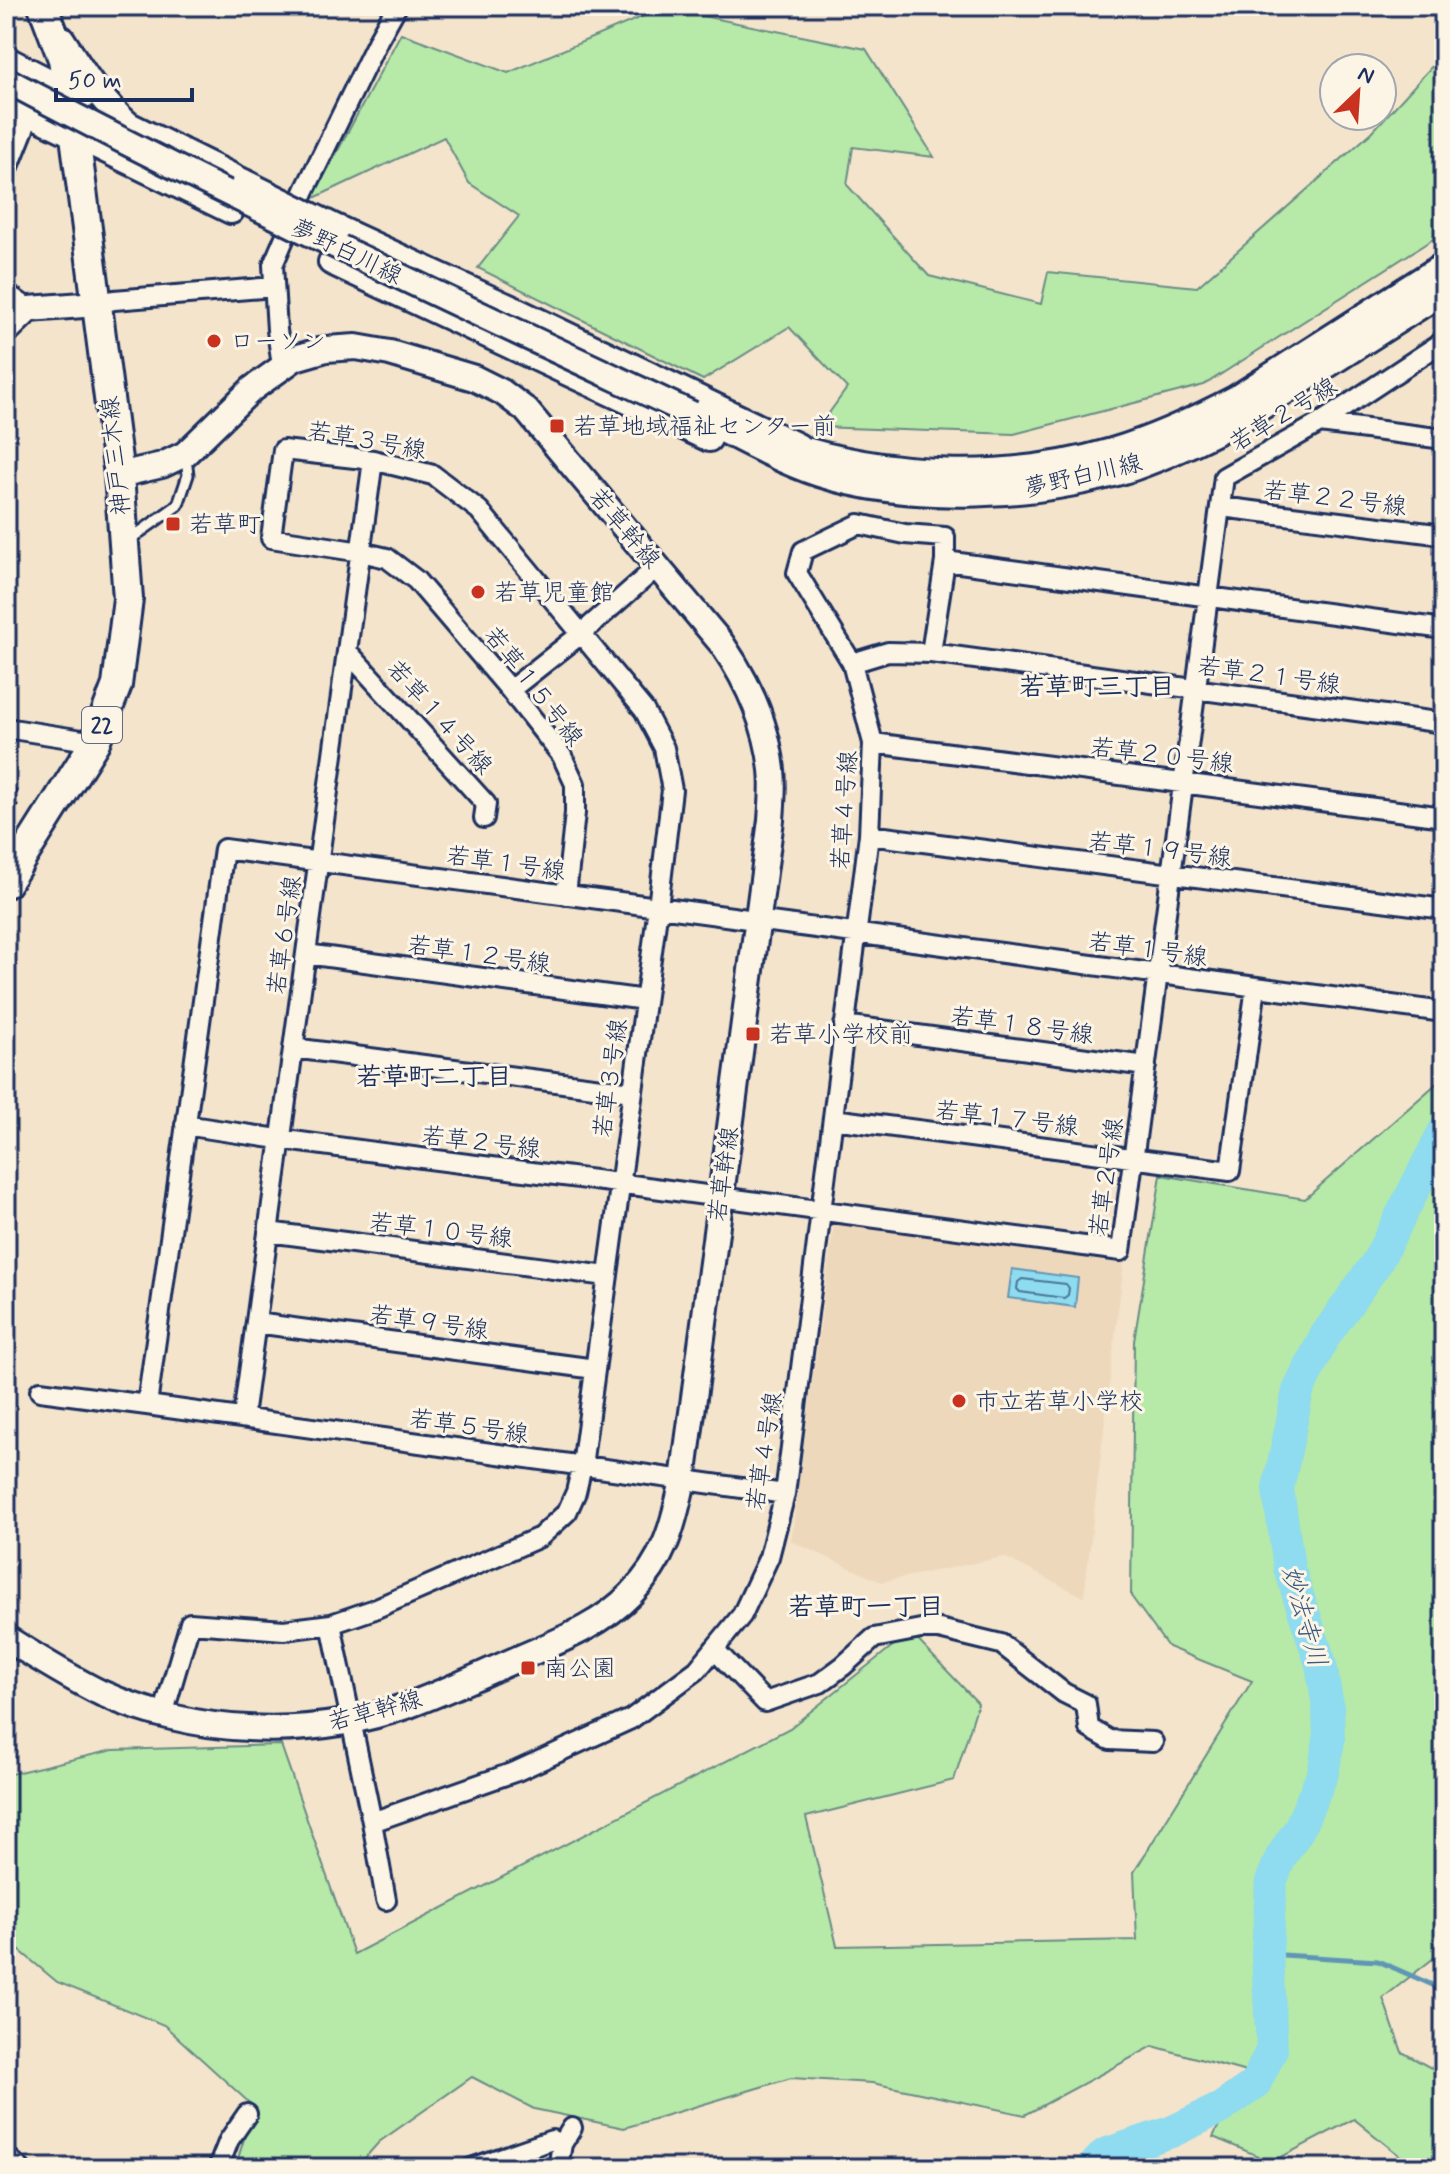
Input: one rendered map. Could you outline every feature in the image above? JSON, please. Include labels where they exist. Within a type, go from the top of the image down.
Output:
[{"type":"main road","name":"神戸三木線","points":[[6,883],[95,742],[117,685],[128,599],[119,475],[75,136],[63,59],[45,11]]},
{"type":"street","points":[[282,366],[273,265],[305,190],[395,8]]},
{"type":"street","points":[[45,11],[89,81],[113,111],[129,125],[337,228],[664,381],[814,463]]},
{"type":"street","points":[[6,59],[113,111]]},
{"type":"street","name":"夢野白川線","points":[[6,80],[129,145],[319,238],[692,414],[814,463],[850,482],[902,490],[982,493],[1048,487],[1132,468],[1180,450],[1244,418],[1444,291]]},
{"type":"street","points":[[6,102],[331,262],[739,453],[776,466],[814,463]]},
{"type":"street","points":[[6,174],[30,114]]},
{"type":"street","name":"夢野白川線","points":[[814,463],[881,465],[935,471],[990,471],[1057,464],[1110,452],[1163,433],[1236,398],[1444,265]]},
{"type":"street","points":[[6,293],[29,309],[274,287]]},
{"type":"street","points":[[6,331],[29,309]]},
{"type":"street","name":"若草２号線","points":[[185,1125],[1121,1251],[1224,477],[1320,423],[1444,341]]},
{"type":"street","name":"若草幹線","points":[[6,1638],[99,1692],[163,1715],[247,1728],[300,1728],[352,1721],[407,1706],[436,1694],[562,1640],[610,1613],[653,1567],[671,1532],[683,1480],[771,820],[772,771],[764,727],[751,693],[722,644],[526,410],[502,392],[474,378],[390,353],[356,347],[313,352],[295,358],[252,389],[185,454]]},
{"type":"street","points":[[1320,423],[1444,439]]},
{"type":"street","name":"若草３号線","points":[[163,1715],[190,1623],[284,1630],[331,1624],[372,1610],[540,1537],[567,1512],[582,1466],[672,790],[664,748],[644,710],[479,510],[433,475],[373,460],[283,450],[271,538]]},
{"type":"street","points":[[119,475],[162,465],[185,454]]},
{"type":"street","name":"若草６号線","points":[[243,1417],[373,460]]},
{"type":"street","name":"若草２２号線","points":[[1221,507],[1444,535]]},
{"type":"street","name":"若草４号線","points":[[372,1822],[517,1771],[631,1719],[697,1670],[742,1615],[769,1557],[785,1494],[833,1119],[869,835],[873,743],[852,663],[797,573],[803,551],[859,524],[905,534],[945,537],[945,561]]},
{"type":"street","name":"若草１５号線","points":[[271,538],[387,558],[416,580],[510,690],[562,756],[575,784],[566,895]]},
{"type":"street","points":[[931,653],[945,561],[1444,629]]},
{"type":"street","points":[[510,690],[581,634],[657,567]]},
{"type":"street","name":"若草１４号線","points":[[348,652],[486,804],[484,818]]},
{"type":"street","name":"若草２１号線","points":[[852,663],[888,652],[931,653],[1444,723]]},
{"type":"street","points":[[11,729],[95,742]]},
{"type":"street","name":"若草２０号線","points":[[873,743],[1444,817]]},
{"type":"street","name":"若草１９号線","points":[[869,835],[1444,909]]},
{"type":"street","name":"若草１号線","points":[[147,1405],[224,849],[1444,1012]]},
{"type":"street","name":"若草１２号線","points":[[306,954],[645,1000]]},
{"type":"street","name":"若草１７号線","points":[[833,1119],[1230,1171],[1256,987]]},
{"type":"street","name":"若草１８号線","points":[[844,1025],[1146,1066]]},
{"type":"street","points":[[293,1048],[632,1092]]},
{"type":"street","name":"若草１０号線","points":[[268,1232],[607,1276]]},
{"type":"street","name":"若草９号線","points":[[256,1323],[595,1369]]},
{"type":"street","points":[[40,1391],[147,1405]]},
{"type":"street","name":"若草５号線","points":[[147,1405],[785,1494]]},
{"type":"street","points":[[331,1624],[386,1900]]},
{"type":"street","points":[[714,1649],[765,1702],[820,1683],[874,1638],[921,1629],[939,1629],[1001,1644],[1064,1693],[1086,1704],[1089,1728],[1110,1740],[1153,1742]]},
{"type":"street","points":[[218,2168],[229,2140],[247,2114]]},
{"type":"street","points":[[471,2168],[506,2162],[567,2136],[558,2168]]},
{"type":"street","points":[[6,2156],[20,2168]]},
{"type":"lane","points":[[124,543],[178,505],[188,475],[185,454]]},
{"type":"shaded area","name":"市立若草小学校","points":[[834,1222],[1124,1261],[1084,1597],[1004,1557],[881,1582],[791,1541]]},
{"type":"green space","points":[[663,8],[866,49],[934,157],[853,147],[847,185],[929,276],[1041,304],[1048,272],[1197,287],[1372,132],[1398,132],[1398,103],[1444,53],[1444,232],[1204,385],[1014,434],[819,427],[847,388],[789,327],[703,380],[478,268],[519,216],[469,183],[444,137],[312,199],[401,33],[508,73]]},
{"type":"green space","points":[[1444,1077],[1444,1950],[1383,1998],[1402,2052],[1444,2075],[1444,2168],[1415,2168],[1354,2119],[1272,2162],[1213,2137],[1246,2072],[1153,2046],[1025,2115],[872,2083],[791,2078],[624,2128],[534,2109],[472,2077],[379,2142],[356,2168],[235,2168],[254,2107],[164,2025],[57,1982],[6,1939],[6,1775],[113,1750],[281,1745],[354,1954],[790,1728],[910,1632],[978,1703],[954,1780],[806,1817],[837,1946],[1137,1940],[1134,1872],[1252,1681],[1168,1647],[1131,1596],[1134,1341],[1161,1175],[1305,1199]]},
{"type":"water","points":[[1012,1269],[1078,1278],[1075,1307],[1008,1298]]},
{"type":"waterway","name":"妙法寺川","points":[[1092,2168],[1105,2154],[1171,2132],[1221,2108],[1255,2084],[1272,2049],[1267,1954],[1271,1882],[1281,1857],[1299,1829],[1323,1773],[1329,1741],[1328,1707],[1321,1664],[1289,1568],[1278,1489],[1298,1391],[1325,1336],[1377,1262],[1444,1131]]},
{"type":"waterway","points":[[1267,1954],[1378,1961],[1444,1990]]},
{"type":"railway","points":[[6,791],[16,792]]},
{"type":"railway","points":[[6,804],[16,806]]},
{"type":"place","name":"ローソン","points":[[214,341]]},
{"type":"place","name":"若草地域福祉センター前","points":[[557,426]]},
{"type":"place","name":"若草町","points":[[173,524]]},
{"type":"place","name":"若草児童館","points":[[478,592]]},
{"type":"place","name":"若草小学校前","points":[[753,1034]]},
{"type":"place","name":"市立若草小学校","points":[[959,1401]]},
{"type":"place","name":"南公園","points":[[528,1668]]},
{"type":"district","name":"若草町三丁目","points":[[1097,686]]},
{"type":"district","name":"若草町二丁目","points":[[434,1076]]},
{"type":"district","name":"若草町一丁目","points":[[866,1606]]}]
